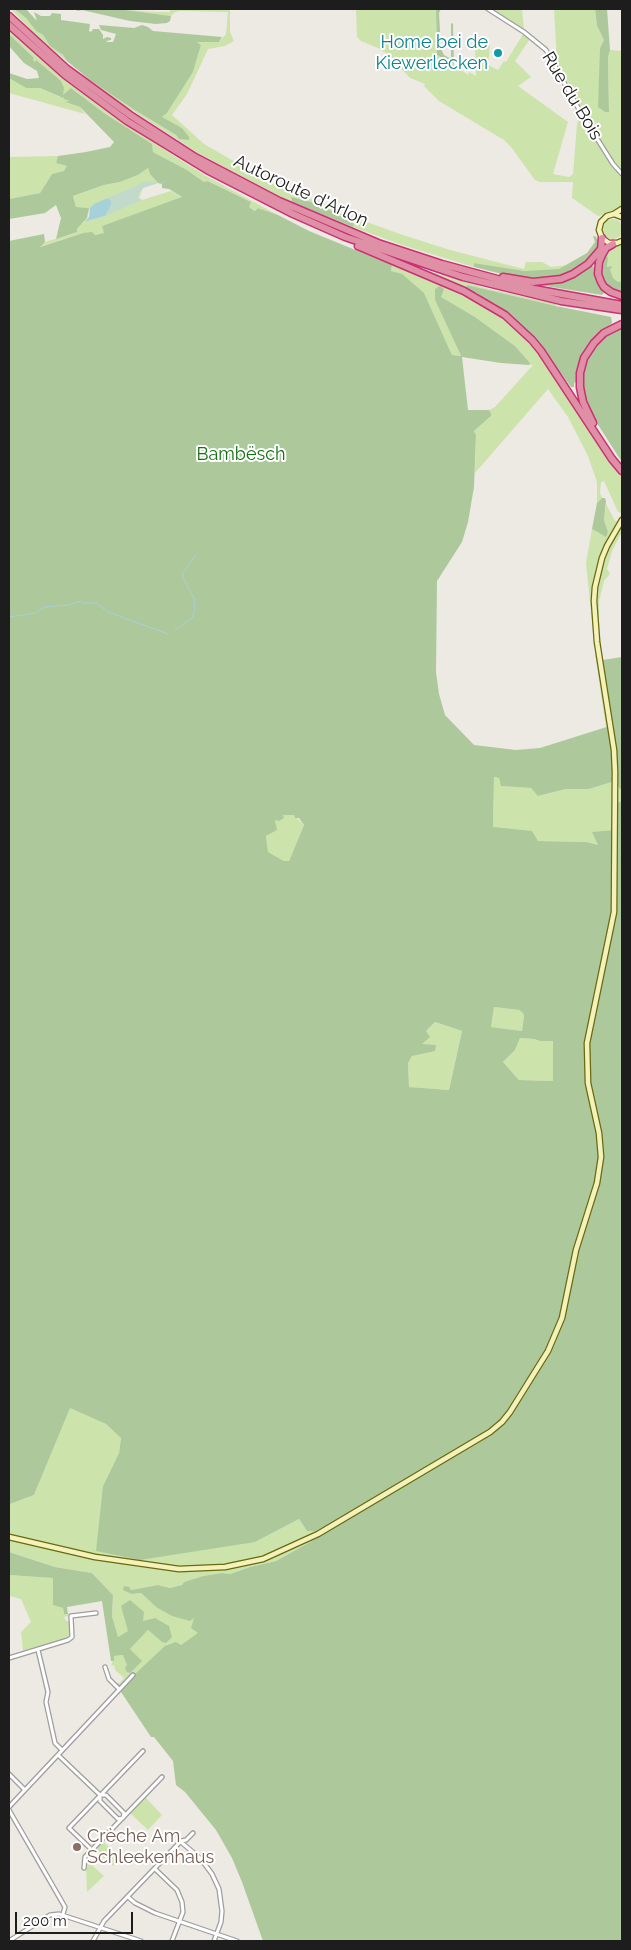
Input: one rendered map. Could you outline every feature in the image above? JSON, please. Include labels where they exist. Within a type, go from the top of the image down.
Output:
[{"type":"highway","name":"Autoroute d'Arlon","points":[[9,16],[34,41],[87,85],[146,126],[210,166],[279,201],[344,230],[468,272],[563,295],[622,305]]},
{"type":"highway","name":"Autoroute d'Arlon","points":[[9,25],[32,47],[85,91],[160,142],[239,187],[345,237],[410,260],[486,283],[562,301],[622,310]]},
{"type":"highway","points":[[345,237],[362,248],[464,291],[505,315],[532,340],[606,451],[622,471]]},
{"type":"highway","points":[[468,272],[482,272],[533,282],[561,279],[588,264],[601,249],[602,238]]},
{"type":"highway","points":[[619,243],[606,248],[599,262],[598,274],[600,282],[604,287],[610,292],[622,296]]},
{"type":"highway","points":[[622,324],[604,333],[594,343],[584,358],[580,372],[580,387],[583,402],[590,419],[622,465]]},
{"type":"main road","points":[[619,243],[602,238],[599,230],[601,222],[607,216],[622,209]]},
{"type":"main road","points":[[614,214],[622,217]]},
{"type":"main road","points":[[9,1537],[86,1555],[134,1564],[179,1569],[225,1567],[263,1559],[318,1534],[490,1432],[510,1412],[548,1352],[562,1318],[576,1250],[596,1183],[601,1157],[600,1132],[588,1083],[587,1043],[614,912],[615,772],[614,750],[598,650],[594,601],[596,580],[602,558],[622,520]]},
{"type":"street","name":"Rue du Bois","points":[[488,9],[524,32],[546,50],[581,113],[613,164],[622,174]]},
{"type":"street","points":[[9,1658],[70,1639],[72,1632],[71,1616],[96,1613]]},
{"type":"street","points":[[38,1650],[48,1692],[46,1702],[55,1743],[62,1750]]},
{"type":"street","points":[[105,1667],[109,1679],[119,1689]]},
{"type":"street","points":[[63,1914],[65,1907],[9,1809],[133,1676]]},
{"type":"street","points":[[92,1850],[69,1828],[143,1751]]},
{"type":"street","points":[[58,1755],[100,1795],[106,1795],[124,1813],[123,1818]]},
{"type":"street","points":[[9,1774],[25,1790]]},
{"type":"street","points":[[84,1868],[84,1859],[162,1777]]},
{"type":"street","points":[[100,1795],[100,1801],[118,1819],[123,1818]]},
{"type":"street","points":[[93,1941],[100,1927],[128,1896],[181,1841],[186,1840],[192,1833]]},
{"type":"street","points":[[181,1841],[201,1859],[212,1874],[219,1890],[222,1910],[214,1941]]},
{"type":"street","points":[[155,1869],[180,1895],[183,1907],[172,1941]]},
{"type":"street","points":[[128,1896],[135,1904],[237,1941]]},
{"type":"street","points":[[9,1941],[50,1915],[63,1914],[141,1941]]},
{"type":"green space","points":[[11,9],[14,9],[26,18],[36,31],[43,35],[50,46],[63,55],[67,61],[37,37]]},
{"type":"green space","points":[[14,9],[26,9],[37,21],[34,12],[41,16],[50,16],[52,13],[61,14],[61,20],[90,24],[89,31],[99,29],[103,39],[111,38],[111,40],[106,41],[108,42],[113,42],[116,34],[101,30],[99,25],[134,28],[142,25],[153,31],[222,37],[219,42],[197,42],[201,45],[193,72],[167,113],[162,117],[182,128],[189,137],[189,140],[179,139],[176,135],[90,80],[67,61],[63,55],[50,46],[43,35],[36,31],[26,18]]},
{"type":"green space","points":[[74,9],[118,9],[171,16],[170,21],[167,23],[156,24],[130,21]]},
{"type":"green space","points":[[118,9],[170,12],[170,9],[230,9],[230,32],[234,41],[225,46],[208,49],[187,94],[172,115],[204,144],[297,196],[320,201],[336,211],[400,234],[450,250],[524,269],[526,262],[542,262],[551,267],[569,265],[546,271],[525,271],[474,263],[474,267],[402,245],[353,227],[354,225],[319,204],[290,198],[292,202],[198,153],[110,96],[91,81],[176,135],[179,139],[182,128],[161,118],[167,113],[193,72],[201,45],[197,42],[219,42],[226,34],[228,12],[180,11],[175,12],[171,16]]},
{"type":"green space","points":[[356,9],[436,9],[437,55],[461,68],[468,75],[469,72],[476,76],[475,45],[490,45],[488,65],[498,70],[504,61],[506,62],[523,34],[530,39],[515,61],[531,77],[518,86],[568,122],[553,174],[569,177],[573,174],[577,125],[581,113],[571,96],[573,93],[557,62],[554,9],[595,9],[597,26],[604,40],[600,48],[609,111],[608,57],[610,50],[622,51],[622,209],[598,216],[572,198],[573,182],[540,182],[535,180],[504,140],[439,101],[424,86],[425,84],[410,78],[389,55],[361,41],[357,37]]},
{"type":"green space","points":[[436,9],[441,9],[439,13],[441,49],[444,55],[451,59],[451,24],[453,23],[454,64],[437,55]]},
{"type":"green space","points":[[491,9],[522,9],[524,29],[494,11]]},
{"type":"green space","points":[[595,9],[607,9],[610,50],[608,57],[609,112],[605,112],[598,107],[600,48],[604,40],[597,26]]},
{"type":"green space","points":[[9,31],[62,78],[124,124],[206,176],[278,215],[258,208],[256,211],[249,207],[251,202],[209,181],[204,182],[187,170],[153,152],[152,145],[71,88],[71,102],[67,103],[80,107],[85,114],[9,93],[9,78],[26,88],[40,88],[62,98],[33,60],[34,58],[9,34]]},
{"type":"green space","name":"Bambësch","points":[[9,34],[34,58],[35,62],[36,60],[61,81],[64,88],[63,95],[71,88],[104,113],[152,144],[153,152],[187,170],[204,182],[208,181],[251,202],[249,207],[255,211],[258,208],[278,215],[309,231],[392,265],[391,271],[402,274],[424,293],[452,355],[461,356],[435,300],[435,289],[440,286],[444,289],[441,297],[475,317],[515,346],[530,363],[529,365],[501,363],[462,357],[468,410],[489,410],[491,416],[474,431],[476,435],[474,487],[468,522],[462,542],[437,581],[436,672],[439,694],[445,715],[474,745],[516,750],[540,748],[613,725],[603,660],[622,657],[622,789],[620,789],[615,781],[589,789],[566,789],[538,796],[531,788],[501,786],[499,778],[494,777],[493,827],[532,831],[538,841],[587,842],[598,845],[592,832],[615,830],[615,804],[622,801],[622,1941],[263,1941],[232,1858],[216,1830],[185,1792],[176,1785],[173,1761],[154,1737],[151,1737],[119,1689],[165,1646],[176,1642],[181,1645],[198,1633],[191,1628],[194,1618],[190,1621],[172,1616],[156,1607],[141,1593],[132,1594],[123,1590],[124,1586],[129,1587],[131,1590],[158,1585],[170,1588],[203,1576],[222,1573],[230,1574],[276,1561],[319,1537],[339,1521],[315,1531],[307,1531],[299,1519],[255,1542],[140,1560],[96,1551],[103,1486],[119,1453],[121,1438],[106,1424],[70,1408],[34,1495],[10,1504],[9,1510],[9,241],[44,234],[45,242],[40,247],[83,233],[92,232],[95,235],[104,233],[102,226],[182,197],[169,189],[162,188],[162,184],[158,183],[150,174],[148,168],[138,175],[120,182],[104,185],[73,196],[76,207],[89,208],[87,218],[77,229],[77,232],[56,239],[61,218],[56,205],[45,213],[9,219],[9,199],[40,193],[52,174],[64,171],[67,166],[56,163],[58,156],[110,147],[114,142],[80,107],[65,102],[70,101],[64,99],[63,96],[63,98],[40,88],[26,88],[9,78],[9,73],[27,79],[39,78],[37,71],[24,63],[9,46]],"holes":[[[283,815],[294,815],[304,825],[289,861],[284,861],[268,852],[266,836],[277,830],[275,820],[279,821],[284,818]],[[494,1007],[519,1010],[523,1013],[522,1031],[491,1027]],[[435,1022],[462,1031],[449,1090],[409,1087],[408,1063],[412,1056],[435,1051],[436,1045],[422,1044],[430,1037],[426,1031]],[[520,1038],[553,1041],[553,1081],[519,1080],[503,1062],[515,1050]]]},
{"type":"green space","points":[[58,156],[56,163],[67,166],[64,172],[52,174],[40,193],[9,199],[9,157]]},
{"type":"green space","points":[[148,168],[150,174],[158,183],[143,188],[139,198],[142,200],[171,191],[183,198],[102,226],[105,233],[95,235],[83,233],[38,247],[45,242],[77,232],[77,229],[84,222],[105,216],[90,208],[87,218],[89,208],[76,207],[73,196],[104,185],[120,182],[138,175]]},
{"type":"green space","points":[[147,181],[158,183],[143,188],[138,194],[138,198],[142,200],[105,216],[111,205],[111,201],[108,198]]},
{"type":"green space","points":[[291,197],[319,204],[354,224],[353,227],[292,202]]},
{"type":"green space","points":[[613,219],[620,222],[623,229],[620,236],[613,239],[606,236],[603,229],[606,222]]},
{"type":"green space","points":[[593,236],[601,244],[596,252],[580,267],[563,276],[534,280],[474,267],[474,263],[525,271],[559,269],[587,253],[595,242]]},
{"type":"green space","points":[[618,245],[622,246],[622,281],[618,282],[613,278],[611,266],[607,267],[604,256],[608,249]]},
{"type":"green space","points":[[604,256],[608,257],[607,267],[611,266],[613,278],[618,282],[622,281],[622,293],[612,289],[604,281],[601,268]]},
{"type":"green space","points":[[392,265],[441,285],[485,307],[504,319],[530,342],[622,475],[622,513],[618,512],[604,481],[601,482],[600,493],[602,498],[597,503],[597,482],[588,456],[568,417],[548,389],[475,473],[476,435],[474,431],[491,416],[489,410],[495,407],[533,365],[529,365],[530,363],[515,346],[475,317],[440,297],[435,300],[461,356],[452,355],[428,302],[391,271]]},
{"type":"green space","points":[[590,265],[595,270],[598,284],[605,292],[602,295],[533,284],[547,283]]},
{"type":"green space","points":[[418,268],[485,288],[556,304],[556,306],[467,285],[465,289]]},
{"type":"green space","points":[[467,285],[611,317],[612,323],[592,341],[578,381],[574,383],[574,387],[571,387],[544,350],[524,328],[477,293],[465,289]]},
{"type":"green space","points":[[622,327],[622,462],[593,417],[586,401],[582,378],[587,359],[593,348],[607,335]]},
{"type":"green space","points":[[602,498],[605,498],[606,501],[604,520],[608,532],[606,537],[592,529],[597,503]]},
{"type":"green space","points":[[606,504],[615,521],[620,523],[622,520],[622,532],[612,551],[607,569],[610,574],[604,581],[599,602],[603,665],[613,725],[606,728],[596,660],[586,563],[592,529],[605,536],[608,532],[604,520]]},
{"type":"green space","points":[[494,777],[499,778],[502,786],[531,788],[539,796],[566,789],[589,789],[615,781],[620,789],[622,789],[622,801],[615,804],[615,831],[598,845],[587,842],[538,841],[493,828]]},
{"type":"green space","points":[[283,815],[294,815],[304,825],[289,861],[284,861],[268,852],[266,836],[276,830],[275,819]]},
{"type":"green space","points":[[494,1007],[519,1010],[523,1013],[522,1031],[491,1027]]},
{"type":"green space","points":[[435,1022],[462,1031],[449,1090],[409,1087],[408,1062],[421,1045],[426,1031]]},
{"type":"green space","points":[[520,1038],[553,1041],[553,1081],[519,1080],[503,1062],[515,1050]]},
{"type":"green space","points":[[70,1407],[106,1424],[121,1437],[119,1453],[103,1486],[255,1542],[299,1519],[307,1531],[315,1531],[342,1519],[319,1537],[276,1561],[230,1574],[222,1573],[203,1576],[170,1588],[158,1585],[131,1590],[132,1594],[141,1593],[156,1607],[194,1617],[199,1633],[119,1689],[116,1683],[120,1683],[124,1678],[115,1670],[114,1665],[111,1666],[114,1656],[124,1655],[127,1672],[130,1649],[148,1630],[162,1642],[143,1621],[122,1606],[129,1631],[118,1637],[112,1616],[113,1595],[92,1573],[55,1567],[9,1552],[10,1504],[34,1495]]},
{"type":"green space","points":[[9,1552],[55,1567],[92,1573],[113,1595],[112,1616],[118,1637],[128,1631],[121,1606],[130,1600],[144,1612],[143,1621],[155,1618],[169,1626],[172,1637],[166,1643],[162,1642],[148,1630],[130,1649],[142,1661],[130,1673],[127,1672],[125,1668],[127,1665],[123,1655],[114,1656],[114,1661],[111,1661],[102,1601],[67,1607],[68,1614],[64,1614],[63,1608],[53,1605],[53,1578],[9,1575]]},
{"type":"green space","points":[[9,1575],[53,1578],[53,1604],[63,1608],[64,1614],[68,1614],[68,1616],[64,1617],[66,1621],[69,1621],[70,1636],[68,1639],[23,1651],[21,1632],[31,1622],[21,1599],[9,1596]]},
{"type":"green space","points":[[145,1797],[162,1815],[148,1830],[130,1813]]},
{"type":"green space","points":[[103,1841],[120,1859],[113,1866],[95,1850]]},
{"type":"green space","points":[[86,1860],[104,1876],[87,1892],[86,1863]]},
{"type":"water","points":[[108,198],[111,201],[111,205],[105,216],[84,222],[89,217],[90,208],[94,204]]},
{"type":"waterway","points":[[175,630],[192,618],[195,609],[194,598],[183,578],[183,573],[195,556]]},
{"type":"waterway","points":[[9,617],[36,613],[44,607],[68,605],[81,601],[83,603],[96,603],[108,612],[168,634]]},
{"type":"place","name":"Home bei de Kiewerlecken","points":[[498,53]]},
{"type":"place","name":"Crèche Am Schleekenhaus","points":[[77,1847]]}]
